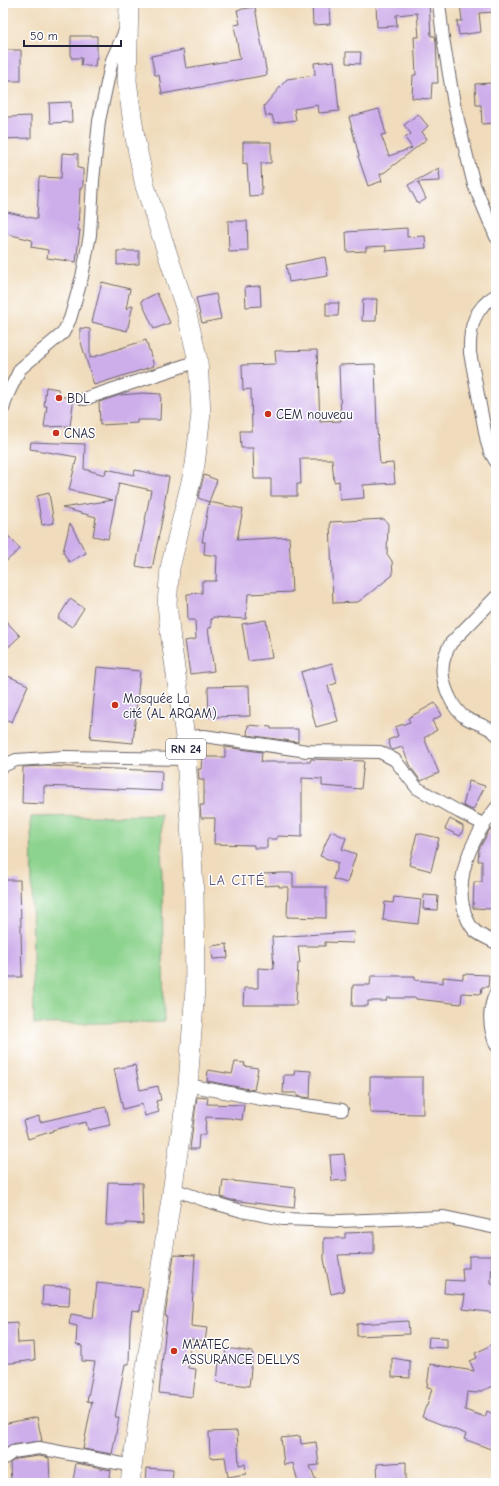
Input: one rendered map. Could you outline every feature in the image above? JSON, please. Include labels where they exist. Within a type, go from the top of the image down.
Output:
[{"type":"main road","name":"RN 24","points":[[129,3],[127,25],[127,81],[135,138],[145,186],[186,310],[198,361],[201,413],[195,465],[170,568],[167,604],[185,737],[194,891],[195,974],[188,1085],[131,1474]]},
{"type":"street","points":[[439,3],[454,104],[474,185],[496,237]]},
{"type":"street","points":[[3,409],[7,396],[20,368],[63,333],[70,319],[82,277],[90,235],[93,181],[99,121],[112,60],[127,25]]},
{"type":"street","points":[[496,294],[487,300],[478,312],[472,324],[470,339],[470,353],[487,442],[490,452],[496,462]]},
{"type":"street","points":[[84,398],[198,361]]},
{"type":"street","points":[[496,597],[452,643],[446,651],[442,669],[445,688],[459,712],[466,718],[484,726],[496,734]]},
{"type":"street","points":[[185,737],[204,736],[307,751],[380,752],[395,760],[417,788],[483,824]]},
{"type":"street","points":[[3,766],[16,760],[64,757],[186,759]]},
{"type":"street","points":[[496,808],[483,824],[467,857],[462,876],[461,895],[464,914],[469,924],[480,935],[496,943]]},
{"type":"street","points":[[496,992],[492,1000],[490,1013],[491,1026],[496,1045]]},
{"type":"street","points":[[188,1085],[262,1100],[342,1110]]},
{"type":"street","points":[[173,1189],[242,1211],[283,1219],[340,1221],[444,1216],[496,1228]]},
{"type":"street","points":[[3,1459],[13,1452],[39,1448],[131,1474]]},
{"type":"green space","points":[[161,815],[164,1022],[34,1024],[31,817]]},
{"type":"building","points":[[312,3],[329,3],[330,24],[313,25]]},
{"type":"building","points":[[376,3],[429,3],[431,36],[435,36],[436,43],[438,83],[432,83],[431,99],[412,98],[413,75],[416,75],[414,37],[419,37],[417,13],[396,15],[397,26],[377,27]]},
{"type":"building","points":[[460,3],[496,3],[496,12],[479,13],[481,32],[459,35],[457,21],[462,21]]},
{"type":"building","points":[[255,7],[267,75],[162,94],[159,75],[155,75],[151,56],[183,50],[186,68],[240,59],[234,25],[240,24],[237,10]]},
{"type":"building","points":[[71,36],[97,36],[97,58],[95,67],[81,65],[82,58],[71,58]]},
{"type":"building","points":[[3,50],[21,50],[21,81],[3,81]]},
{"type":"building","points":[[346,52],[361,52],[360,64],[346,63]]},
{"type":"building","points":[[334,61],[339,111],[319,113],[318,105],[294,109],[296,120],[274,123],[272,115],[266,116],[264,106],[287,79],[315,75],[314,63]]},
{"type":"building","points":[[492,83],[493,109],[496,109],[496,123],[482,124],[481,105],[476,105],[475,84]]},
{"type":"building","points":[[71,102],[72,122],[50,123],[49,103]]},
{"type":"building","points":[[379,109],[386,134],[381,135],[389,156],[412,148],[405,138],[411,134],[404,125],[418,114],[428,126],[422,132],[427,139],[385,172],[380,174],[382,181],[368,186],[358,156],[349,117]]},
{"type":"building","points":[[31,116],[31,138],[3,139],[3,121],[8,122],[8,117]]},
{"type":"building","points":[[243,142],[271,142],[271,163],[261,163],[262,195],[249,196],[247,163],[243,164]]},
{"type":"building","points":[[62,153],[78,154],[78,168],[83,169],[83,188],[80,188],[78,230],[80,230],[76,262],[47,258],[48,250],[31,247],[32,240],[3,233],[3,211],[37,219],[39,177],[61,178]]},
{"type":"building","points":[[439,168],[440,181],[418,182],[426,199],[418,204],[408,185]]},
{"type":"building","points":[[228,221],[247,221],[248,251],[229,252]]},
{"type":"building","points":[[407,228],[407,237],[425,236],[426,248],[386,251],[386,246],[366,247],[366,251],[347,252],[346,232]]},
{"type":"building","points":[[117,251],[139,251],[139,264],[117,265]]},
{"type":"building","points":[[325,257],[328,276],[289,282],[286,265]]},
{"type":"building","points":[[102,282],[130,289],[126,309],[133,305],[127,331],[92,322]]},
{"type":"building","points":[[260,286],[261,306],[246,307],[245,287]]},
{"type":"building","points":[[157,293],[170,323],[154,329],[141,301]]},
{"type":"building","points":[[216,294],[221,319],[202,323],[196,298]]},
{"type":"building","points":[[363,299],[377,299],[376,321],[362,321]]},
{"type":"building","points":[[326,303],[339,303],[338,316],[326,316]]},
{"type":"building","points":[[80,328],[90,329],[90,358],[146,340],[154,366],[94,385],[80,339]]},
{"type":"building","points":[[317,350],[320,422],[341,421],[339,365],[375,364],[377,430],[380,464],[393,463],[395,483],[363,485],[364,498],[340,500],[339,481],[334,482],[332,459],[300,459],[301,484],[297,484],[297,496],[271,496],[271,479],[254,479],[253,448],[241,448],[240,431],[252,431],[251,389],[243,390],[242,365],[276,364],[275,351]]},
{"type":"building","points":[[46,387],[58,389],[59,397],[74,397],[70,426],[44,427],[47,406],[44,406]]},
{"type":"building","points":[[144,393],[161,394],[160,420],[137,420],[137,423],[100,425],[99,402],[120,395]]},
{"type":"building","points":[[31,442],[85,444],[84,469],[105,475],[106,469],[134,475],[135,470],[169,477],[152,569],[136,566],[151,490],[119,483],[108,539],[93,536],[96,517],[62,508],[113,500],[69,490],[77,457],[30,449]]},
{"type":"building","points":[[204,475],[217,480],[209,502],[198,498]]},
{"type":"building","points":[[49,493],[54,523],[42,525],[37,496]]},
{"type":"building","points":[[209,502],[243,509],[237,540],[289,537],[292,592],[248,594],[246,619],[213,617],[213,619],[211,619],[211,628],[208,628],[214,671],[190,674],[185,641],[196,639],[195,620],[188,620],[187,594],[202,593],[202,581],[216,581],[217,556],[204,554],[205,542],[202,542]]},
{"type":"building","points":[[384,519],[388,524],[387,554],[392,561],[393,575],[358,602],[333,603],[330,522]]},
{"type":"building","points":[[70,523],[86,553],[69,562],[63,552]]},
{"type":"building","points":[[3,530],[20,549],[3,564]]},
{"type":"building","points":[[70,599],[84,608],[72,627],[58,618]]},
{"type":"building","points":[[3,618],[20,636],[3,652]]},
{"type":"building","points":[[266,620],[272,658],[248,661],[242,624]]},
{"type":"building","points":[[332,663],[337,683],[328,686],[338,721],[316,727],[301,672]]},
{"type":"building","name":"Mosquée La cité (AL ARQAM)","points":[[97,667],[140,671],[133,743],[90,739]]},
{"type":"building","points":[[6,675],[28,685],[12,722],[3,718],[3,682]]},
{"type":"building","points":[[249,686],[250,716],[209,717],[208,687]]},
{"type":"building","points":[[435,703],[442,715],[432,721],[437,730],[424,738],[439,773],[421,781],[412,769],[402,747],[393,750],[391,749],[388,740],[398,736],[395,727],[410,722],[408,718]]},
{"type":"building","points":[[248,725],[271,727],[271,729],[298,729],[298,742],[247,735]]},
{"type":"building","points":[[225,747],[262,752],[261,762],[310,762],[311,759],[364,761],[361,789],[322,786],[322,779],[302,778],[302,837],[277,836],[277,839],[267,839],[267,848],[254,848],[254,845],[214,844],[215,818],[201,818],[200,805],[204,805],[204,780],[199,780],[198,769],[201,769],[202,757],[225,757]]},
{"type":"building","points":[[47,766],[162,771],[161,791],[44,786],[44,804],[22,803],[23,767]]},
{"type":"building","points":[[469,781],[485,786],[473,810],[463,806]]},
{"type":"building","points":[[450,819],[463,826],[460,836],[445,829]]},
{"type":"building","points":[[490,829],[496,830],[496,879],[494,909],[473,908],[474,882],[482,882],[482,861],[478,861],[479,849]]},
{"type":"building","points":[[331,831],[346,838],[342,849],[356,854],[347,883],[333,879],[338,863],[320,856]]},
{"type":"building","points":[[417,833],[439,838],[431,871],[409,865]]},
{"type":"building","points":[[293,873],[293,887],[326,887],[326,918],[287,917],[288,887],[279,887],[279,885],[264,886],[263,874]]},
{"type":"building","points":[[3,880],[20,880],[22,977],[3,977]]},
{"type":"building","points":[[424,895],[438,896],[437,910],[423,909]]},
{"type":"building","points":[[394,897],[421,900],[418,924],[383,920],[385,902],[393,903]]},
{"type":"building","points":[[354,932],[353,943],[325,942],[325,946],[298,946],[300,963],[298,963],[296,1005],[243,1005],[244,988],[258,988],[258,968],[274,969],[272,937]]},
{"type":"building","points":[[227,944],[228,958],[213,959],[211,946]]},
{"type":"building","points":[[463,974],[489,975],[488,987],[482,987],[481,994],[462,993],[461,1004],[416,998],[387,998],[386,1001],[368,1001],[368,1006],[352,1006],[353,985],[370,985],[371,976],[415,976],[415,980],[443,983],[443,977],[463,979]]},
{"type":"building","points":[[235,1062],[245,1063],[244,1066],[258,1068],[254,1090],[207,1081],[208,1070],[232,1074]]},
{"type":"building","points":[[135,1065],[140,1090],[158,1086],[161,1100],[156,1101],[159,1112],[145,1116],[142,1104],[123,1109],[114,1069]]},
{"type":"building","points":[[295,1070],[311,1071],[310,1098],[297,1096],[297,1093],[283,1093],[284,1075],[294,1075]]},
{"type":"building","points":[[370,1077],[423,1077],[423,1114],[370,1113]]},
{"type":"building","points":[[197,1097],[208,1098],[207,1104],[244,1105],[242,1120],[206,1117],[205,1135],[199,1135],[198,1149],[190,1149]]},
{"type":"building","points":[[106,1107],[110,1125],[88,1130],[86,1122],[52,1130],[53,1131],[28,1139],[23,1121],[39,1116],[40,1122]]},
{"type":"building","points":[[344,1154],[347,1180],[332,1181],[330,1155]]},
{"type":"building","points":[[223,1180],[296,1188],[294,1208],[231,1200],[221,1197]]},
{"type":"building","points":[[108,1182],[142,1183],[143,1224],[126,1223],[126,1225],[106,1225]]},
{"type":"building","points":[[374,1232],[374,1254],[338,1255],[344,1291],[331,1294],[324,1259],[324,1238],[345,1238],[345,1233]]},
{"type":"building","points":[[174,1255],[195,1256],[191,1326],[207,1328],[205,1341],[191,1339],[188,1368],[196,1369],[193,1397],[159,1393],[167,1316],[165,1316]]},
{"type":"building","points":[[469,1256],[492,1256],[491,1284],[496,1285],[496,1313],[463,1309],[465,1295],[444,1293],[445,1280],[463,1281],[462,1268],[469,1268]]},
{"type":"building","points":[[97,1283],[143,1288],[140,1311],[132,1310],[129,1364],[125,1364],[115,1417],[119,1417],[112,1454],[83,1449],[92,1402],[87,1401],[95,1362],[82,1361],[82,1346],[76,1345],[77,1326],[69,1324],[71,1314],[93,1318]]},
{"type":"building","points":[[43,1286],[70,1287],[69,1306],[42,1305]]},
{"type":"building","points":[[408,1321],[409,1334],[357,1336],[357,1324]]},
{"type":"building","points":[[17,1322],[18,1343],[34,1342],[35,1360],[3,1364],[3,1323]]},
{"type":"building","points":[[429,1337],[447,1338],[447,1348],[428,1347]]},
{"type":"building","points":[[496,1341],[496,1385],[476,1393],[467,1392],[465,1410],[485,1417],[487,1411],[496,1415],[496,1451],[464,1439],[466,1434],[422,1417],[432,1388],[427,1387],[430,1364],[474,1371],[470,1361],[477,1358],[475,1353]]},
{"type":"building","points":[[226,1348],[253,1352],[249,1386],[217,1382],[219,1362],[224,1363]]},
{"type":"building","points":[[392,1358],[410,1361],[410,1378],[392,1377]]},
{"type":"building","points":[[37,1417],[42,1441],[12,1445],[3,1450],[3,1424]]},
{"type":"building","points":[[237,1431],[239,1465],[245,1464],[246,1474],[228,1477],[225,1457],[210,1458],[209,1432]]},
{"type":"building","points":[[300,1436],[301,1444],[316,1442],[319,1465],[310,1466],[317,1483],[298,1483],[293,1463],[284,1465],[281,1438]]},
{"type":"building","points":[[39,1456],[49,1458],[50,1482],[11,1483],[10,1463],[16,1459]]},
{"type":"building","points":[[406,1462],[406,1483],[378,1483],[377,1464]]},
{"type":"building","points":[[76,1463],[111,1470],[109,1483],[83,1483],[73,1481]]},
{"type":"building","points":[[147,1468],[173,1470],[172,1483],[146,1483]]},
{"type":"place","name":"BDL","points":[[59,398]]},
{"type":"place","name":"CEM nouveau","points":[[268,414]]},
{"type":"place","name":"CNAS","points":[[56,433]]},
{"type":"place","name":"Mosquée La cité (AL ARQAM)","points":[[115,705]]},
{"type":"place","name":"MAATEC ASSURANCE DELLYS","points":[[174,1351]]},
{"type":"district","name":"LA CITÉ","points":[[237,880]]}]
